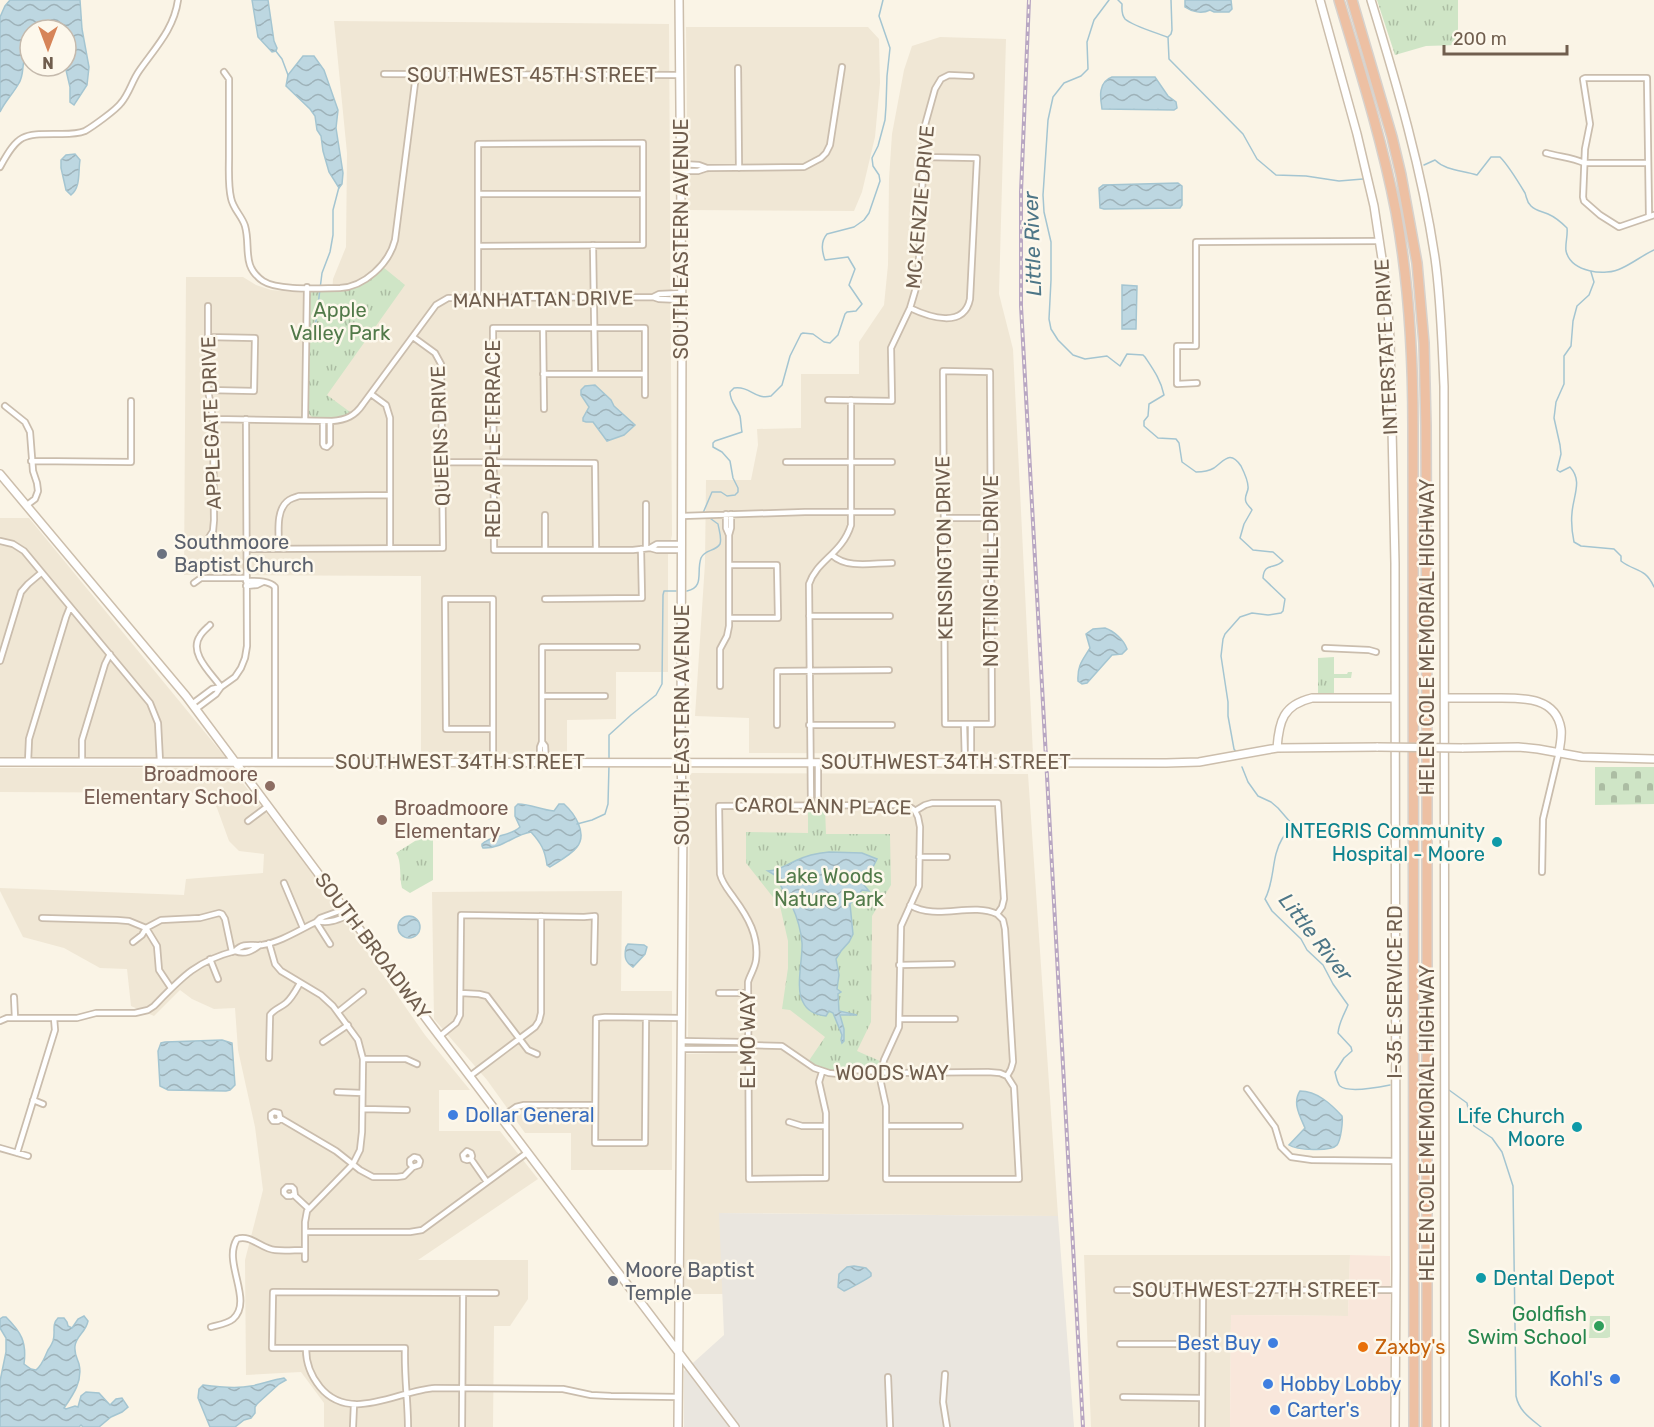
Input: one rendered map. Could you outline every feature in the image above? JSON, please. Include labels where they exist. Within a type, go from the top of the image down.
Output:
[{"type":"highway","name":"HELEN COLE MEMORIAL HIGHWAY","points":[[1339,0],[1374,118],[1389,179],[1404,265],[1411,344],[1414,1427]]},
{"type":"highway","name":"HELEN COLE MEMORIAL HIGHWAY","points":[[1352,0],[1401,175],[1417,263],[1424,343],[1427,759],[1427,1427]]},
{"type":"street","points":[[0,167],[16,142],[25,136],[79,133],[116,108],[162,42],[170,27],[178,0]]},
{"type":"street","name":"SOUTH EASTERN AVENUE","points":[[678,1427],[683,835],[679,0]]},
{"type":"street","name":"INTERSTATE DRIVE","points":[[1320,0],[1366,172],[1386,285],[1390,339],[1395,557]]},
{"type":"street","points":[[1371,0],[1412,143],[1435,261],[1441,315],[1444,386],[1445,1427]]},
{"type":"street","points":[[681,168],[698,171],[707,168],[799,168],[811,165],[828,150],[842,67]]},
{"type":"street","points":[[738,68],[738,168]]},
{"type":"street","points":[[224,72],[229,79],[231,200],[245,227],[249,262],[254,273],[262,280],[279,286],[307,287],[354,286],[383,264],[391,253],[396,231],[416,75]]},
{"type":"street","name":"SOUTHWEST 45TH STREET","points":[[384,74],[680,75]]},
{"type":"street","name":"MC KENZIE DRIVE","points":[[851,400],[892,401],[891,348],[910,308],[918,281],[925,125],[935,89],[941,79],[949,75],[971,76]]},
{"type":"street","points":[[1647,78],[1651,216],[1619,227],[1600,216],[1583,198],[1584,163],[1590,124],[1583,79],[1647,78]]},
{"type":"street","points":[[1648,104],[1654,104]]},
{"type":"street","points":[[478,246],[643,245],[642,143],[478,144],[478,194],[478,246],[478,297]]},
{"type":"street","points":[[1546,153],[1576,159],[1584,163],[1648,163]]},
{"type":"street","points":[[910,308],[925,315],[950,318],[963,312],[969,299],[977,158],[923,156]]},
{"type":"street","points":[[478,194],[643,194]]},
{"type":"street","points":[[1197,383],[1178,384],[1177,346],[1196,346],[1196,242],[1380,241]]},
{"type":"street","points":[[593,245],[595,374]]},
{"type":"street","points":[[305,420],[307,287]]},
{"type":"street","name":"MANHATTAN DRIVE","points":[[330,421],[344,420],[354,414],[440,302],[452,297],[653,297],[659,299],[682,296]]},
{"type":"street","name":"APPLEGATE DRIVE","points":[[208,306],[208,390],[213,419],[214,520],[213,531],[208,539]]},
{"type":"street","name":"RED APPLE TERRACE","points":[[543,328],[493,328],[494,550],[545,550]]},
{"type":"street","points":[[544,409],[543,328],[645,328],[645,395]]},
{"type":"street","points":[[207,337],[255,338],[254,391],[208,390]]},
{"type":"street","name":"QUEENS DRIVE","points":[[390,548],[443,548],[441,364],[435,353],[413,337]]},
{"type":"street","name":"KENSINGTON DRIVE","points":[[945,724],[943,372],[990,372]]},
{"type":"street","name":"NOTTING HILL DRIVE","points":[[945,724],[992,724],[990,372]]},
{"type":"street","points":[[543,374],[645,374]]},
{"type":"street","points":[[246,549],[390,548],[389,412],[384,403],[371,394]]},
{"type":"street","points":[[818,805],[809,725],[808,588],[811,578],[840,546],[851,525],[851,400],[828,400]]},
{"type":"street","points":[[32,461],[131,462],[131,401]]},
{"type":"street","points":[[5,406],[25,422],[30,432],[32,461],[38,491],[27,505]]},
{"type":"street","points":[[213,419],[323,420],[330,421],[330,444],[327,447],[323,444],[323,420]]},
{"type":"street","points":[[194,707],[209,700],[235,677],[245,658],[246,419]]},
{"type":"street","points":[[442,462],[595,463],[596,550]]},
{"type":"street","points":[[786,462],[892,462]]},
{"type":"street","name":"SOUTH BROADWAY","points":[[0,474],[194,707],[735,1427]]},
{"type":"street","points":[[279,549],[279,518],[288,500],[299,496],[390,495]]},
{"type":"street","points":[[545,599],[642,598],[646,548],[646,504]]},
{"type":"street","points":[[682,516],[892,512]]},
{"type":"street","points":[[720,686],[720,649],[727,636],[729,618],[729,536],[726,528],[729,514]]},
{"type":"street","points":[[544,515],[545,550],[646,548],[657,550],[682,547]]},
{"type":"street","points":[[944,518],[990,518]]},
{"type":"street","points":[[0,541],[9,542],[21,548],[144,695],[154,709],[158,723],[160,762]]},
{"type":"street","points":[[831,555],[836,560],[845,563],[892,563]]},
{"type":"street","name":"I-35 E SERVICE RD","points":[[1395,557],[1395,1427]]},
{"type":"street","points":[[729,565],[777,565],[778,618],[729,618]]},
{"type":"street","points":[[0,661],[21,592],[41,573]]},
{"type":"street","points":[[195,583],[201,578],[257,585],[263,582],[273,583],[275,586],[275,762]]},
{"type":"street","points":[[493,729],[446,729],[445,599],[493,599],[494,762]]},
{"type":"street","points":[[28,762],[29,739],[70,607]]},
{"type":"street","points":[[809,616],[890,616]]},
{"type":"street","points":[[210,625],[200,635],[197,650],[200,660],[221,687]]},
{"type":"street","points":[[543,762],[540,747],[542,742],[542,647],[637,647]]},
{"type":"street","points":[[1325,648],[1376,652]]},
{"type":"street","points":[[82,762],[82,740],[110,654]]},
{"type":"street","points":[[777,724],[777,671],[889,670]]},
{"type":"street","points":[[194,707],[205,694],[221,687]]},
{"type":"street","points":[[205,694],[209,700]]},
{"type":"street","points":[[542,696],[605,696]]},
{"type":"street","points":[[1277,748],[1280,723],[1293,705],[1300,701],[1312,698],[1395,698]]},
{"type":"street","points":[[1445,698],[1525,698],[1540,702],[1549,708],[1558,720],[1561,729],[1559,752],[1544,819],[1542,872]]},
{"type":"street","points":[[809,725],[892,725]]},
{"type":"street","points":[[964,725],[968,762]]},
{"type":"street","points":[[968,762],[971,725]]},
{"type":"street","name":"SOUTHWEST 34TH STREET","points":[[0,762],[1166,763],[1199,762],[1277,748],[1378,747],[1518,747],[1582,757],[1654,759]]},
{"type":"street","points":[[811,805],[814,761]]},
{"type":"street","points":[[247,777],[253,762]]},
{"type":"street","name":"CAROL ANN PLACE","points":[[719,806],[901,805],[911,807],[915,811],[932,803],[998,803],[1004,899],[997,914]]},
{"type":"street","points":[[248,821],[268,806]]},
{"type":"street","name":"ELMO WAY","points":[[719,806],[720,874],[754,931],[757,958],[749,979],[748,993],[748,1179],[826,1178],[826,1126]]},
{"type":"street","points":[[910,905],[925,911],[988,911],[997,914],[1004,924],[1013,1062],[1007,1076],[1014,1087],[1019,1179],[886,1179],[886,1106],[880,1072],[898,1031],[900,1019],[901,926],[910,905],[919,886],[920,827],[915,811]]},
{"type":"street","points":[[920,857],[947,857]]},
{"type":"street","points":[[284,883],[303,928]]},
{"type":"street","points":[[222,907],[221,914],[225,919],[234,951]]},
{"type":"street","points":[[0,1021],[7,1018],[77,1018],[96,1013],[135,1013],[154,1006],[192,969],[210,959],[246,945],[269,943],[317,922],[336,921],[347,912]]},
{"type":"street","points":[[133,942],[142,935],[146,928],[161,920],[191,919],[221,914]]},
{"type":"street","points":[[440,1036],[453,1027],[459,1019],[462,993],[461,915],[595,916],[594,962]]},
{"type":"street","points":[[470,1076],[535,1027],[540,1018],[541,916]]},
{"type":"street","points":[[42,918],[129,921],[146,928],[157,946],[159,970],[171,988]]},
{"type":"street","points":[[317,922],[330,944]]},
{"type":"street","points":[[269,943],[278,968],[327,1000],[338,1012],[358,1040],[363,1059],[360,1150],[353,1164],[309,1209],[305,1217],[305,1259]]},
{"type":"street","points":[[210,959],[218,979]]},
{"type":"street","points":[[899,964],[952,964]]},
{"type":"street","points":[[269,1058],[270,1015],[290,999],[300,983]]},
{"type":"street","points":[[338,1012],[363,992]]},
{"type":"street","points":[[462,993],[487,996],[528,1050],[537,1054]]},
{"type":"street","points":[[720,993],[748,993]]},
{"type":"street","points":[[14,997],[15,1018]]},
{"type":"street","points":[[646,1018],[645,1143],[595,1143],[596,1018],[681,1017]]},
{"type":"street","points":[[17,1153],[55,1030],[54,1018]]},
{"type":"street","points":[[900,1019],[956,1019]]},
{"type":"street","points":[[323,1042],[348,1025]]},
{"type":"street","name":"WOODS WAY","points":[[681,1045],[743,1049],[748,1045],[782,1046],[822,1072],[839,1074],[863,1070],[988,1072],[1007,1076]]},
{"type":"street","points":[[363,1059],[406,1059],[417,1064]]},
{"type":"street","points":[[789,1122],[802,1126],[826,1126],[826,1113],[819,1082],[822,1072]]},
{"type":"street","points":[[1247,1089],[1275,1127],[1281,1147],[1292,1158],[1396,1161]]},
{"type":"street","points":[[337,1092],[362,1093]]},
{"type":"street","points":[[33,1100],[43,1104]]},
{"type":"street","points":[[502,1118],[516,1107],[524,1105],[595,1105]]},
{"type":"street","points":[[363,1109],[407,1110]]},
{"type":"street","points":[[280,1118],[336,1151],[375,1178],[404,1176],[413,1167]]},
{"type":"street","points":[[886,1126],[960,1126]]},
{"type":"street","points":[[0,1148],[28,1156]]},
{"type":"street","points":[[305,1232],[419,1231],[528,1152]]},
{"type":"street","points":[[471,1159],[487,1182]]},
{"type":"street","points":[[294,1194],[309,1209]]},
{"type":"street","points":[[211,1328],[231,1320],[238,1312],[240,1291],[232,1250],[237,1239],[249,1239],[272,1250],[305,1250]]},
{"type":"street","name":"SOUTHWEST 27TH STREET","points":[[1117,1290],[1395,1290]]},
{"type":"street","points":[[1202,1427],[1203,1290]]},
{"type":"street","points":[[408,1427],[405,1348],[272,1348],[273,1292],[496,1293]]},
{"type":"street","points":[[462,1427],[463,1293]]},
{"type":"street","points":[[1120,1344],[1202,1344]]},
{"type":"street","points":[[306,1348],[310,1371],[319,1387],[330,1396],[354,1404],[366,1404],[429,1389],[563,1389],[610,1396],[678,1397]]},
{"type":"street","points":[[945,1374],[943,1402],[947,1427]]},
{"type":"street","points":[[888,1377],[890,1427]]},
{"type":"street","points":[[1123,1397],[1202,1398]]},
{"type":"street","points":[[353,1427],[354,1404]]},
{"type":"shaded area","points":[[334,21],[669,24],[672,535],[668,555],[668,672],[616,672],[616,719],[567,720],[567,753],[421,755],[421,576],[184,575],[186,277],[243,277],[271,290],[332,295],[333,279],[346,247],[347,153]]},
{"type":"shaded area","points":[[686,27],[868,27],[879,39],[880,83],[875,137],[862,192],[854,211],[688,210]]},
{"type":"shaded area","points":[[940,37],[1006,39],[999,294],[1013,349],[1033,754],[749,753],[749,718],[695,716],[705,563],[706,480],[751,480],[758,445],[757,429],[801,428],[801,374],[859,374],[859,342],[884,305],[888,265],[892,134],[904,70],[912,46]]},
{"type":"shaded area","points":[[0,518],[29,518],[226,758],[0,757]]},
{"type":"shaded area","points":[[0,768],[231,768],[298,853],[425,1035],[470,1090],[439,1090],[439,1131],[500,1131],[538,1179],[418,1260],[528,1260],[528,1299],[510,1326],[494,1326],[493,1427],[324,1427],[324,1403],[301,1372],[246,1375],[245,1260],[263,1190],[255,1127],[238,1050],[235,1008],[214,1009],[192,999],[180,990],[154,1016],[131,1006],[127,969],[100,968],[64,948],[23,937],[0,888],[184,895],[186,879],[263,873],[264,854],[239,851],[229,841],[217,808],[208,793],[0,792]]},
{"type":"shaded area","points":[[690,773],[1028,774],[1058,1216],[720,1213],[723,1294],[684,1294],[686,1054],[720,1053],[720,1037],[688,1037]]},
{"type":"shaded area","points":[[622,891],[621,991],[672,991],[672,1170],[571,1170],[571,1133],[525,1133],[487,1080],[434,1019],[432,892]]},
{"type":"shaded area","points":[[719,1213],[1058,1216],[1074,1427],[684,1427],[684,1371],[724,1335]]},
{"type":"shaded area","points":[[1084,1255],[1350,1255],[1348,1316],[1231,1315],[1230,1427],[1091,1427]]},
{"type":"shaded area","points":[[1350,1255],[1390,1256],[1390,1427],[1230,1427],[1231,1315],[1348,1316]]},
{"type":"green space","points":[[1377,0],[1458,0],[1458,45],[1426,46],[1395,55]]},
{"type":"green space","name":"Apple Valley Park","points":[[383,267],[405,285],[327,395],[350,412],[342,417],[312,417],[308,413],[309,298],[311,292],[313,290],[350,290],[364,283]]},
{"type":"green space","points":[[1334,657],[1334,674],[1352,672],[1351,678],[1334,678],[1334,693],[1318,693],[1318,658]]},
{"type":"green space","points":[[1595,767],[1654,767],[1654,804],[1595,805]]},
{"type":"green space","name":"Lake Woods Nature Park","points":[[808,807],[825,808],[826,834],[890,834],[891,885],[872,916],[871,1022],[857,1051],[880,1061],[877,1068],[860,1067],[838,1071],[817,1068],[808,1062],[825,1037],[790,1010],[782,1009],[788,968],[788,941],[780,906],[746,863],[746,832],[808,833]]},
{"type":"green space","points":[[426,834],[433,838],[433,880],[410,893],[402,888],[396,853]]},
{"type":"green space","name":"Goldfish Swim School","points":[[1590,1316],[1610,1316],[1610,1337],[1589,1338]]},
{"type":"water","points":[[10,0],[80,0],[82,29],[89,67],[87,85],[74,105],[70,102],[68,78],[78,78],[78,18],[18,18],[18,78],[21,78],[0,112],[0,17]]},
{"type":"water","points":[[252,0],[268,0],[276,51],[272,52],[258,37]]},
{"type":"water","points":[[1185,0],[1231,0],[1232,9],[1229,12],[1210,10],[1197,12],[1185,7]]},
{"type":"water","points":[[303,56],[314,56],[324,70],[338,110],[336,128],[343,173],[342,184],[339,188],[329,172],[315,116],[286,86],[288,75]]},
{"type":"water","points":[[1155,77],[1168,96],[1176,102],[1177,108],[1174,110],[1102,109],[1102,86],[1107,79]]},
{"type":"water","points":[[75,154],[80,160],[76,188],[71,195],[66,190],[61,160],[66,155]]},
{"type":"water","points":[[1178,183],[1182,186],[1180,208],[1100,208],[1099,188],[1103,185]]},
{"type":"water","points":[[1122,285],[1137,286],[1136,329],[1122,329]]},
{"type":"water","points":[[595,385],[635,425],[624,435],[607,441],[593,422],[583,421],[589,407],[581,395],[581,390],[585,386]]},
{"type":"water","points":[[1105,628],[1118,636],[1127,649],[1122,654],[1112,655],[1087,683],[1082,684],[1078,681],[1078,671],[1090,648],[1086,634],[1093,629]]},
{"type":"water","points":[[518,804],[554,811],[559,804],[564,804],[572,813],[580,830],[580,842],[577,847],[550,867],[547,865],[542,847],[531,832],[490,848],[483,848],[482,844],[486,841],[520,827],[515,816],[515,807]]},
{"type":"water","points":[[829,852],[862,853],[877,859],[864,885],[869,891],[862,890],[850,904],[853,934],[836,959],[839,975],[837,989],[841,992],[838,994],[839,1011],[857,1015],[840,1015],[844,1029],[842,1043],[842,1035],[833,1013],[829,1011],[826,1016],[816,1014],[803,1002],[799,982],[802,943],[798,924],[778,877],[768,871],[779,869],[808,856]]},
{"type":"water","points":[[409,916],[419,923],[420,927],[413,937],[409,938],[399,931],[398,927],[405,917]]},
{"type":"water","points":[[628,944],[647,947],[645,954],[633,967],[626,959],[625,951]]},
{"type":"water","points":[[222,1040],[232,1043],[235,1085],[230,1090],[168,1090],[160,1086],[158,1051],[161,1043]]},
{"type":"water","points":[[1300,1091],[1318,1096],[1342,1116],[1340,1139],[1334,1147],[1313,1150],[1289,1145],[1305,1128],[1297,1105]]},
{"type":"water","points":[[847,1267],[866,1268],[871,1276],[844,1291],[838,1287],[839,1274]]},
{"type":"water","points":[[84,1316],[88,1321],[87,1325],[75,1346],[80,1376],[74,1393],[64,1408],[78,1407],[81,1396],[86,1392],[99,1393],[110,1405],[116,1399],[122,1398],[128,1407],[99,1427],[81,1425],[79,1427],[0,1427],[0,1381],[6,1352],[6,1338],[0,1328],[0,1319],[6,1317],[16,1328],[24,1343],[24,1364],[36,1370],[52,1343],[58,1318],[64,1318],[68,1326],[72,1328],[78,1319]]},
{"type":"water","points":[[284,1378],[286,1380],[257,1404],[251,1418],[235,1427],[210,1427],[198,1398],[199,1389],[203,1385],[245,1387]]},
{"type":"waterway","points":[[703,513],[712,492],[721,492],[727,496],[738,492],[730,461],[722,452],[713,447],[715,441],[742,432],[740,416],[730,392],[734,388],[740,388],[760,396],[771,396],[782,385],[790,356],[801,334],[813,334],[824,342],[830,343],[838,335],[845,314],[856,311],[862,304],[849,285],[855,269],[848,257],[825,260],[822,247],[827,234],[854,227],[864,220],[869,213],[880,181],[872,158],[878,146],[886,106],[890,48],[879,16],[883,0]]},
{"type":"waterway","name":"Little River","points":[[1109,0],[1094,20],[1087,42],[1088,69],[1081,76],[1064,83],[1053,97],[1048,120],[1043,195],[1044,212],[1051,242],[1049,319],[1051,329],[1058,340],[1073,355],[1085,359],[1107,356],[1120,366],[1127,354],[1145,357],[1154,370],[1164,395],[1149,404],[1144,426],[1158,438],[1176,439],[1179,443],[1182,462],[1196,472],[1212,469],[1228,458],[1234,458],[1241,466],[1247,480],[1248,489],[1245,500],[1252,510],[1244,524],[1240,538],[1253,550],[1273,552],[1283,561],[1267,568],[1263,578],[1285,599],[1283,611],[1268,615],[1252,613],[1240,617],[1223,639],[1221,656],[1228,716],[1234,749],[1237,753]]},
{"type":"waterway","name":"Little River","points":[[1118,0],[1122,4],[1122,14],[1125,19],[1139,27],[1167,37]]},
{"type":"waterway","points":[[1171,0],[1172,30],[1168,37],[1169,59],[1243,134],[1257,159],[1276,175],[1306,176],[1339,181],[1363,179]]},
{"type":"waterway","points":[[275,50],[282,59],[288,75]]},
{"type":"waterway","points":[[1424,165],[1435,160],[1449,168],[1477,175],[1491,157],[1500,157],[1517,179],[1531,206],[1553,217],[1567,228],[1566,251],[1574,264],[1581,268],[1598,272],[1615,271],[1654,250]]},
{"type":"waterway","points":[[313,329],[322,273],[330,252],[333,210],[339,187]]},
{"type":"waterway","points":[[1591,272],[1594,282],[1589,295],[1577,306],[1571,346],[1564,356],[1564,384],[1556,402],[1554,418],[1561,454],[1557,470],[1560,472],[1570,467],[1576,478],[1572,520],[1574,542],[1581,546],[1614,549],[1621,556],[1621,561],[1647,576],[1654,587]]},
{"type":"waterway","points":[[687,591],[693,589],[698,582],[703,555],[720,544],[718,524],[707,516]]},
{"type":"waterway","points":[[609,758],[609,735],[656,695],[662,684],[663,595],[664,591],[676,591]]},
{"type":"waterway","points":[[577,824],[605,814],[608,804],[609,765]]},
{"type":"waterway","name":"Little River","points":[[1242,767],[1248,782],[1258,796],[1271,802],[1291,823],[1279,846],[1265,899],[1272,911],[1301,939],[1307,950],[1323,965],[1348,1005],[1338,1033],[1352,1051],[1344,1058],[1335,1072],[1338,1083],[1350,1089],[1390,1085]]},
{"type":"waterway","name":"Little River","points":[[1449,1090],[1467,1103],[1474,1126],[1492,1138],[1502,1152],[1513,1186],[1516,1396],[1522,1410],[1541,1427]]},
{"type":"railway","points":[[1029,0],[1021,192],[1021,306],[1083,1427]]},
{"type":"place","name":"Southmoore Baptist Church","points":[[162,554]]},
{"type":"place","name":"Broadmoore Elementary School","points":[[270,786]]},
{"type":"place","name":"Broadmoore Elementary","points":[[382,820]]},
{"type":"place","name":"INTEGRIS Community Hospital - Moore","points":[[1497,842]]},
{"type":"place","name":"Dollar General","points":[[453,1115]]},
{"type":"place","name":"Life Church Moore","points":[[1577,1127]]},
{"type":"place","name":"Dental Depot","points":[[1481,1278]]},
{"type":"place","name":"Moore Baptist Temple","points":[[613,1281]]},
{"type":"place","name":"Goldfish Swim School","points":[[1599,1326]]},
{"type":"place","name":"Best Buy","points":[[1273,1343]]},
{"type":"place","name":"Zaxby's","points":[[1363,1347]]},
{"type":"place","name":"Kohl's","points":[[1615,1379]]},
{"type":"place","name":"Hobby Lobby","points":[[1268,1384]]},
{"type":"place","name":"Carter's","points":[[1275,1410]]}]
